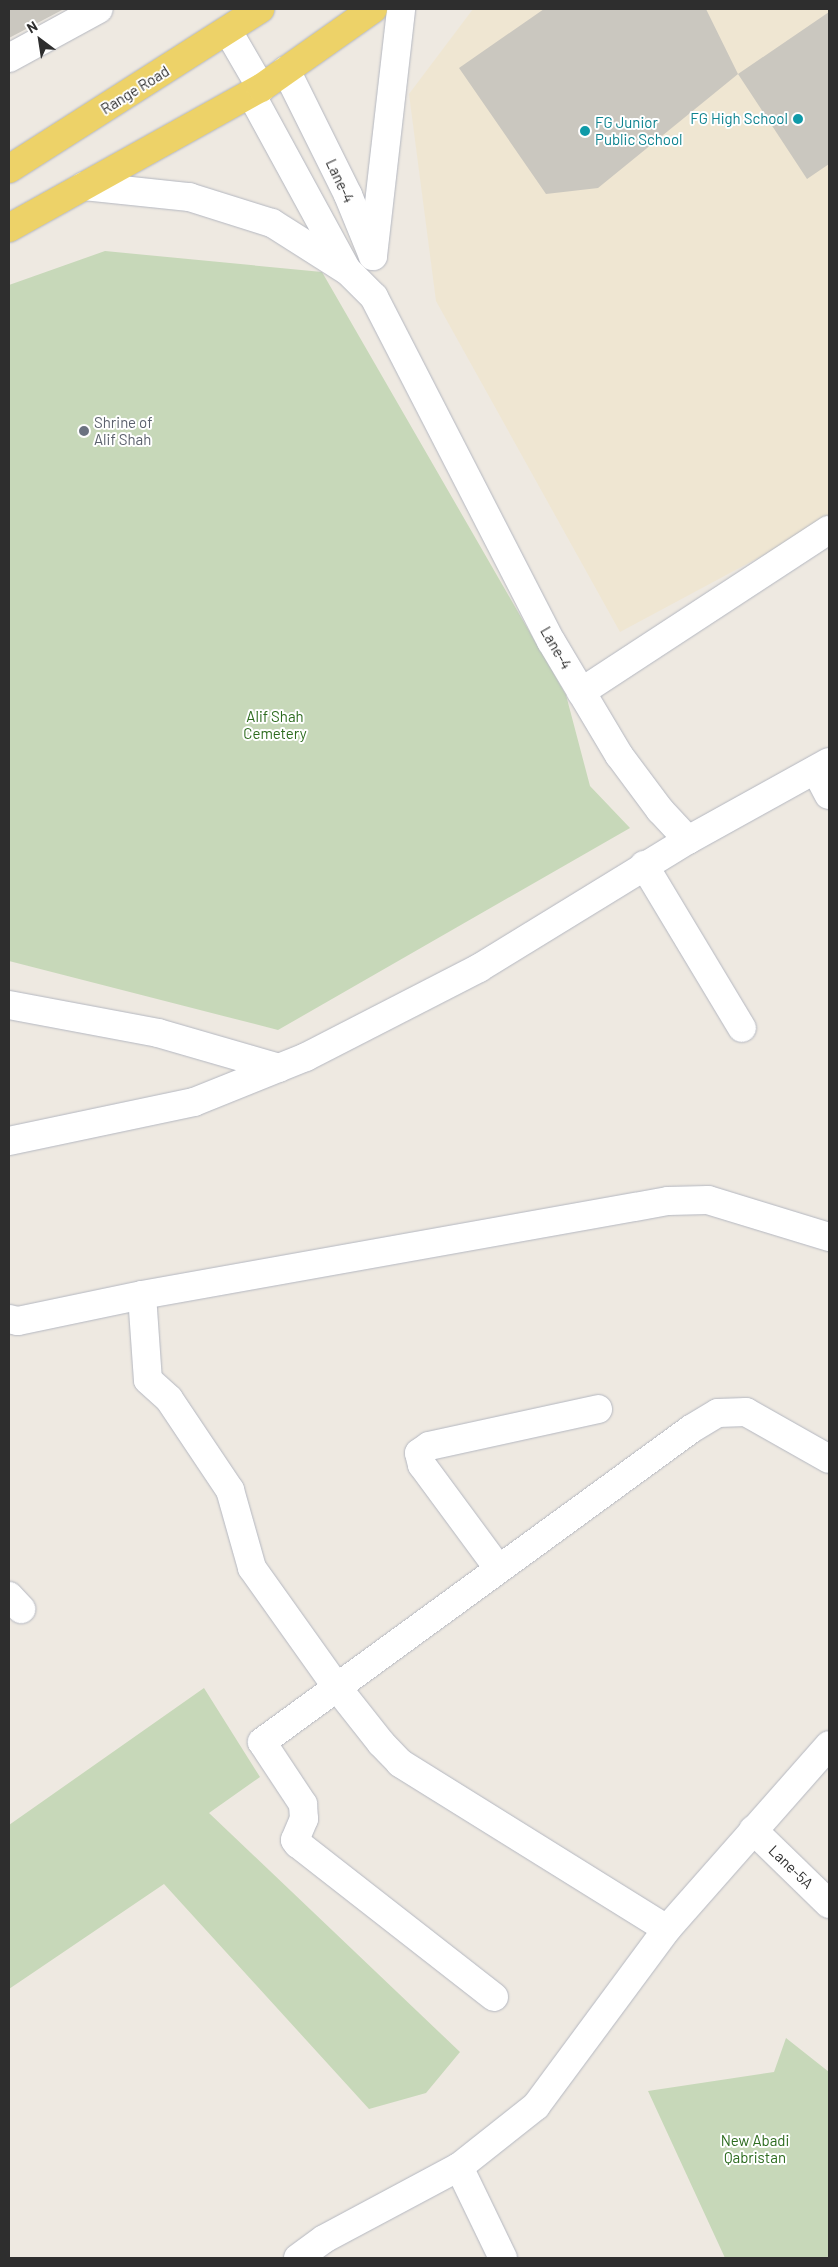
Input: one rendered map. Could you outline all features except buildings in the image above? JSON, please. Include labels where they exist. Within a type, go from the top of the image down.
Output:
[{"type":"main road","name":"Range Road","points":[[9,169],[260,9]]},
{"type":"main road","points":[[9,228],[256,91],[372,9]]},
{"type":"street","points":[[9,58],[99,9]]},
{"type":"street","points":[[373,256],[401,9]]},
{"type":"street","name":"Lane-4","points":[[228,30],[256,91],[347,270],[374,297],[551,641],[619,755],[660,810],[688,840]]},
{"type":"street","name":"Lane-4","points":[[286,70],[348,195],[373,256],[374,297]]},
{"type":"street","points":[[84,186],[190,197],[272,223],[347,270]]},
{"type":"street","points":[[581,692],[829,530]]},
{"type":"street","points":[[9,1141],[194,1102],[279,1068],[480,968],[644,865],[823,766],[829,795]]},
{"type":"street","points":[[644,865],[742,1028]]},
{"type":"street","points":[[9,1005],[158,1033],[279,1068]]},
{"type":"street","points":[[9,1319],[18,1321],[142,1295],[668,1202],[708,1200],[829,1237]]},
{"type":"street","points":[[142,1295],[148,1380],[169,1399],[230,1490],[252,1568],[336,1686],[400,1763],[667,1929]]},
{"type":"street","points":[[498,1568],[422,1465],[419,1453],[429,1446],[598,1408]]},
{"type":"street","points":[[494,1997],[295,1840],[306,1811],[262,1742],[498,1568],[718,1413],[746,1412],[829,1459]]},
{"type":"street","points":[[298,2258],[324,2239],[459,2167],[536,2106],[667,1929],[829,1745]]},
{"type":"street","name":"Lane-5A","points":[[753,1830],[829,1904]]},
{"type":"street","points":[[459,2167],[503,2258]]},
{"type":"shaded area","points":[[473,9],[829,9],[829,520],[620,632],[436,301],[409,94]]},
{"type":"green space","name":"Alif Shah Cemetery","points":[[105,251],[322,272],[566,695],[590,786],[630,828],[278,1030],[9,961],[9,285]]},
{"type":"green space","points":[[204,1688],[260,1777],[209,1813],[460,2052],[426,2093],[369,2109],[164,1884],[9,1989],[9,1825]]},
{"type":"green space","name":"New Abadi Qabristan","points":[[786,2038],[829,2072],[829,2258],[725,2258],[648,2091],[774,2072]]},
{"type":"place","name":"FG High School","points":[[798,119]]},
{"type":"place","name":"FG Junior Public School","points":[[585,131]]},
{"type":"place","name":"Shrine of Alif Shah","points":[[84,431]]}]
